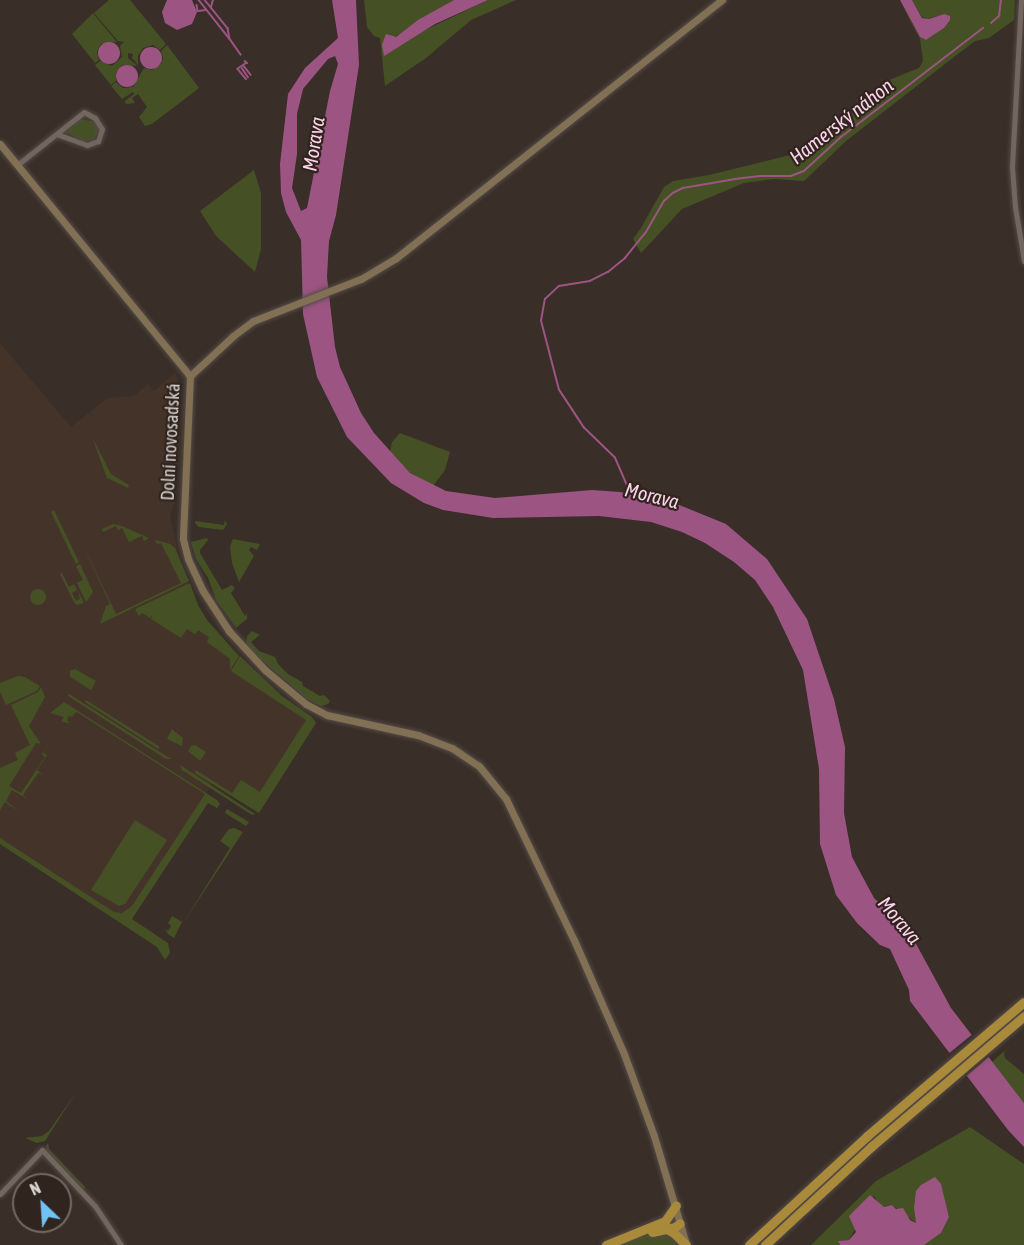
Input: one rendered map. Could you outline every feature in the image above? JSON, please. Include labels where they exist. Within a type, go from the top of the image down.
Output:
[{"type":"highway","points":[[749,1245],[926,1084],[1024,1002]]},
{"type":"highway","points":[[765,1245],[933,1093],[1024,1016]]},
{"type":"highway","points":[[606,1245],[663,1226],[676,1205]]},
{"type":"highway","points":[[613,1245],[672,1221],[680,1223]]},
{"type":"highway","points":[[663,1226],[675,1233],[686,1245]]},
{"type":"main road","points":[[190,376],[245,326],[282,309],[357,281],[380,270],[406,252],[722,0]]},
{"type":"main road","name":"Dolní novosadská","points":[[0,144],[190,376],[182,528],[191,567],[212,606],[249,655],[290,692],[327,715],[411,733],[443,744],[473,761],[500,790],[521,827],[613,1028],[650,1124],[676,1205],[686,1245]]},
{"type":"street","points":[[1021,0],[1012,167],[1024,261]]},
{"type":"street","points":[[17,165],[84,112],[95,118],[102,129],[98,141],[87,146],[57,134]]},
{"type":"street","points":[[0,1194],[42,1150],[95,1206],[121,1245]]},
{"type":"shaded area","points":[[167,0],[192,0],[197,12],[192,24],[177,30],[165,23],[162,12]]},
{"type":"shaded area","points":[[332,0],[356,0],[359,65],[336,215],[329,241],[327,277],[335,347],[340,367],[361,413],[374,433],[410,473],[446,491],[495,498],[592,490],[620,492],[672,502],[726,524],[767,559],[807,619],[834,699],[845,747],[844,813],[852,857],[874,898],[909,931],[951,1008],[1024,1103],[1024,1147],[1008,1130],[910,1001],[909,990],[890,949],[880,945],[857,923],[836,895],[820,844],[819,769],[803,670],[773,607],[755,580],[734,562],[705,543],[682,532],[651,522],[599,516],[493,518],[443,510],[424,503],[391,483],[347,437],[317,377],[303,314],[301,240],[286,212],[281,193],[280,164],[288,94],[305,68],[338,38]],"holes":[[[335,56],[338,64],[330,91],[307,208],[301,211],[292,188],[297,154],[297,114],[303,89],[328,59]]]},
{"type":"shaded area","points":[[454,0],[488,0],[435,24],[384,56],[382,45],[386,34],[396,37],[418,20]]},
{"type":"shaded area","points":[[900,0],[912,0],[922,18],[929,19],[944,14],[950,16],[950,20],[944,28],[926,40],[920,37]]},
{"type":"shaded area","points":[[109,42],[117,45],[120,53],[117,61],[109,64],[101,61],[98,53],[101,45]]},
{"type":"shaded area","points":[[151,47],[159,50],[162,58],[159,66],[151,69],[143,66],[140,58],[143,50]]},
{"type":"shaded area","points":[[127,65],[135,68],[138,76],[135,84],[127,87],[119,84],[116,76],[119,68]]},
{"type":"shaded area","points":[[0,343],[71,427],[107,398],[134,396],[148,384],[154,391],[175,373],[181,390],[180,427],[174,505],[170,514],[181,566],[206,621],[258,676],[310,719],[252,809],[212,784],[124,921],[0,841]]},
{"type":"shaded area","points":[[935,1177],[941,1184],[949,1217],[941,1233],[924,1245],[840,1245],[838,1241],[849,1240],[856,1232],[849,1216],[870,1195],[884,1207],[892,1205],[896,1209],[903,1208],[910,1220],[916,1223],[914,1208],[916,1191],[921,1185]]},
{"type":"green space","points":[[109,0],[130,0],[166,44],[160,50],[153,45],[143,48],[138,56],[138,65],[132,58],[133,54],[128,53],[128,58],[138,66],[122,65],[116,72],[116,81],[111,85],[95,65],[100,61],[112,66],[122,57],[120,46],[124,42],[118,41],[94,13]]},
{"type":"green space","points":[[364,0],[454,0],[382,45],[419,33],[488,0],[516,0],[471,20],[426,58],[385,86],[380,38],[374,36],[367,27]]},
{"type":"green space","points":[[899,0],[920,37],[926,40],[944,28],[944,14],[928,19],[922,17],[912,0],[1015,0],[1014,20],[989,38],[975,41],[954,57],[846,141],[804,181],[774,179],[744,183],[682,209],[641,253],[633,239],[664,187],[673,181],[709,175],[790,155],[889,80],[919,68],[923,61],[920,39]]},
{"type":"green space","points":[[93,13],[117,42],[101,44],[97,52],[99,60],[95,63],[72,34]]},
{"type":"green space","points":[[167,45],[199,88],[152,124],[145,126],[139,117],[147,107],[138,94],[132,98],[135,103],[127,104],[124,102],[134,94],[133,92],[122,99],[111,86],[116,82],[123,88],[133,87],[144,68],[152,70],[161,64],[163,58],[161,51]]},
{"type":"green space","points":[[81,119],[95,122],[100,130],[93,141],[83,141],[65,132]]},
{"type":"green space","points":[[254,170],[261,193],[261,249],[255,272],[216,236],[200,211]]},
{"type":"green space","points":[[400,433],[450,452],[445,470],[433,486],[410,473],[390,452],[392,442]]},
{"type":"green space","points":[[92,437],[111,474],[129,485],[128,488],[107,478]]},
{"type":"green space","points":[[54,510],[79,562],[76,564],[51,512]]},
{"type":"green space","points":[[225,520],[227,524],[223,530],[199,527],[195,523],[195,521],[224,525]]},
{"type":"green space","points":[[113,524],[149,538],[144,541],[142,536],[129,542],[122,528],[118,530],[116,526],[103,532],[102,529]]},
{"type":"green space","points":[[207,538],[200,553],[222,590],[232,585],[235,588],[231,593],[245,616],[247,614],[247,619],[236,628],[216,600],[208,578],[196,559],[191,542]]},
{"type":"green space","points":[[80,539],[116,614],[181,583],[161,543],[157,544],[155,540],[170,544],[175,548],[189,581],[100,624],[106,606],[110,604]]},
{"type":"green space","points":[[233,539],[260,544],[257,550],[251,547],[249,550],[254,556],[239,582],[232,563],[230,546]]},
{"type":"green space","points":[[80,564],[93,592],[86,602],[77,583],[83,580],[76,566]]},
{"type":"green space","points":[[62,573],[69,587],[74,584],[77,590],[72,593],[76,601],[80,599],[78,591],[84,603],[77,605],[74,602],[60,574]]},
{"type":"green space","points":[[190,583],[198,605],[207,620],[239,656],[230,670],[230,659],[207,642],[209,637],[198,630],[195,634],[187,629],[181,638],[151,619],[153,614],[150,618],[142,613],[139,616],[135,609]]},
{"type":"green space","points":[[38,589],[44,591],[46,597],[44,603],[38,605],[32,603],[30,597],[32,591]]},
{"type":"green space","points":[[252,631],[260,635],[251,642],[259,651],[275,657],[278,664],[288,674],[320,696],[324,695],[330,701],[328,704],[321,706],[307,699],[256,655],[246,644],[247,636]]},
{"type":"green space","points":[[240,656],[282,696],[312,717],[316,723],[259,813],[195,773],[196,770],[232,793],[241,780],[260,792],[306,720],[231,671]]},
{"type":"green space","points":[[75,669],[96,681],[91,690],[70,677],[70,671]]},
{"type":"green space","points":[[18,676],[25,677],[40,686],[37,691],[6,705],[0,692],[0,683]]},
{"type":"green space","points":[[41,687],[45,697],[29,726],[41,744],[36,743],[9,786],[21,793],[45,757],[42,754],[55,734],[43,753],[47,755],[37,770],[43,775],[38,773],[23,795],[28,799],[12,790],[6,801],[20,812],[5,802],[0,810],[0,768],[18,760],[15,753],[30,745],[11,705],[38,692]]},
{"type":"green space","points":[[69,694],[171,759],[166,759],[68,696]]},
{"type":"green space","points":[[86,700],[160,747],[158,749],[85,702]]},
{"type":"green space","points":[[64,702],[217,800],[220,804],[217,808],[208,803],[132,919],[168,943],[170,953],[165,960],[157,947],[0,844],[0,838],[114,912],[122,913],[132,906],[205,794],[76,712],[72,717],[69,716],[67,720],[70,723],[61,722],[64,717],[50,713]]},
{"type":"green space","points":[[172,729],[183,738],[182,746],[167,739]]},
{"type":"green space","points":[[195,745],[206,752],[200,761],[188,751],[191,746]]},
{"type":"green space","points":[[180,765],[255,814],[252,815],[182,770]]},
{"type":"green space","points":[[227,809],[249,822],[246,826],[225,813]]},
{"type":"green space","points":[[135,820],[167,840],[125,904],[119,906],[91,890]]},
{"type":"green space","points":[[234,828],[243,832],[180,928],[230,848],[220,841],[229,829]]},
{"type":"green space","points":[[172,916],[182,922],[174,938],[165,929],[168,931],[171,926],[168,923]]},
{"type":"green space","points":[[1010,1046],[1004,1052],[1005,1058],[1024,1074],[1024,1103],[992,1062]]},
{"type":"green space","points":[[77,1091],[45,1141],[37,1143],[25,1138],[42,1136],[49,1131]]},
{"type":"green space","points":[[970,1127],[1024,1164],[1024,1245],[924,1245],[941,1233],[949,1217],[941,1185],[914,1208],[916,1223],[892,1205],[884,1207],[879,1205],[874,1196],[849,1240],[839,1241],[840,1245],[811,1245],[876,1181]]},
{"type":"green space","points":[[48,1143],[49,1149],[72,1173],[67,1173],[46,1151]]},
{"type":"green space","points":[[72,1173],[85,1187],[84,1190],[72,1178]]},
{"type":"green space","points":[[668,1231],[681,1245],[617,1245],[636,1237]]},
{"type":"pier","points":[[974,1033],[991,1055],[964,1078],[947,1055]]},
{"type":"waterway","points":[[199,0],[229,38]]},
{"type":"waterway","points":[[205,0],[228,28],[230,39],[241,55]]},
{"type":"waterway","points":[[211,7],[213,0]]},
{"type":"waterway","name":"Hamerský náhon","points":[[991,23],[999,16],[1001,0]]},
{"type":"waterway","points":[[197,5],[198,11],[206,10]]},
{"type":"waterway","name":"Hamerský náhon","points":[[631,495],[615,458],[584,428],[559,390],[541,321],[545,299],[559,286],[590,281],[608,272],[625,258],[646,232],[664,201],[683,188],[760,176],[791,176],[804,171],[841,137],[983,28]]},
{"type":"waterway","points":[[245,61],[247,63],[238,69],[246,79]]},
{"type":"waterway","points":[[244,66],[251,75]]},
{"type":"waterway","points":[[242,68],[248,77]]},
{"type":"water label","name":"Morava","points":[[313,144]]},
{"type":"water label","name":"Morava","points":[[652,495]]},
{"type":"water label","name":"Morava","points":[[900,920]]}]
